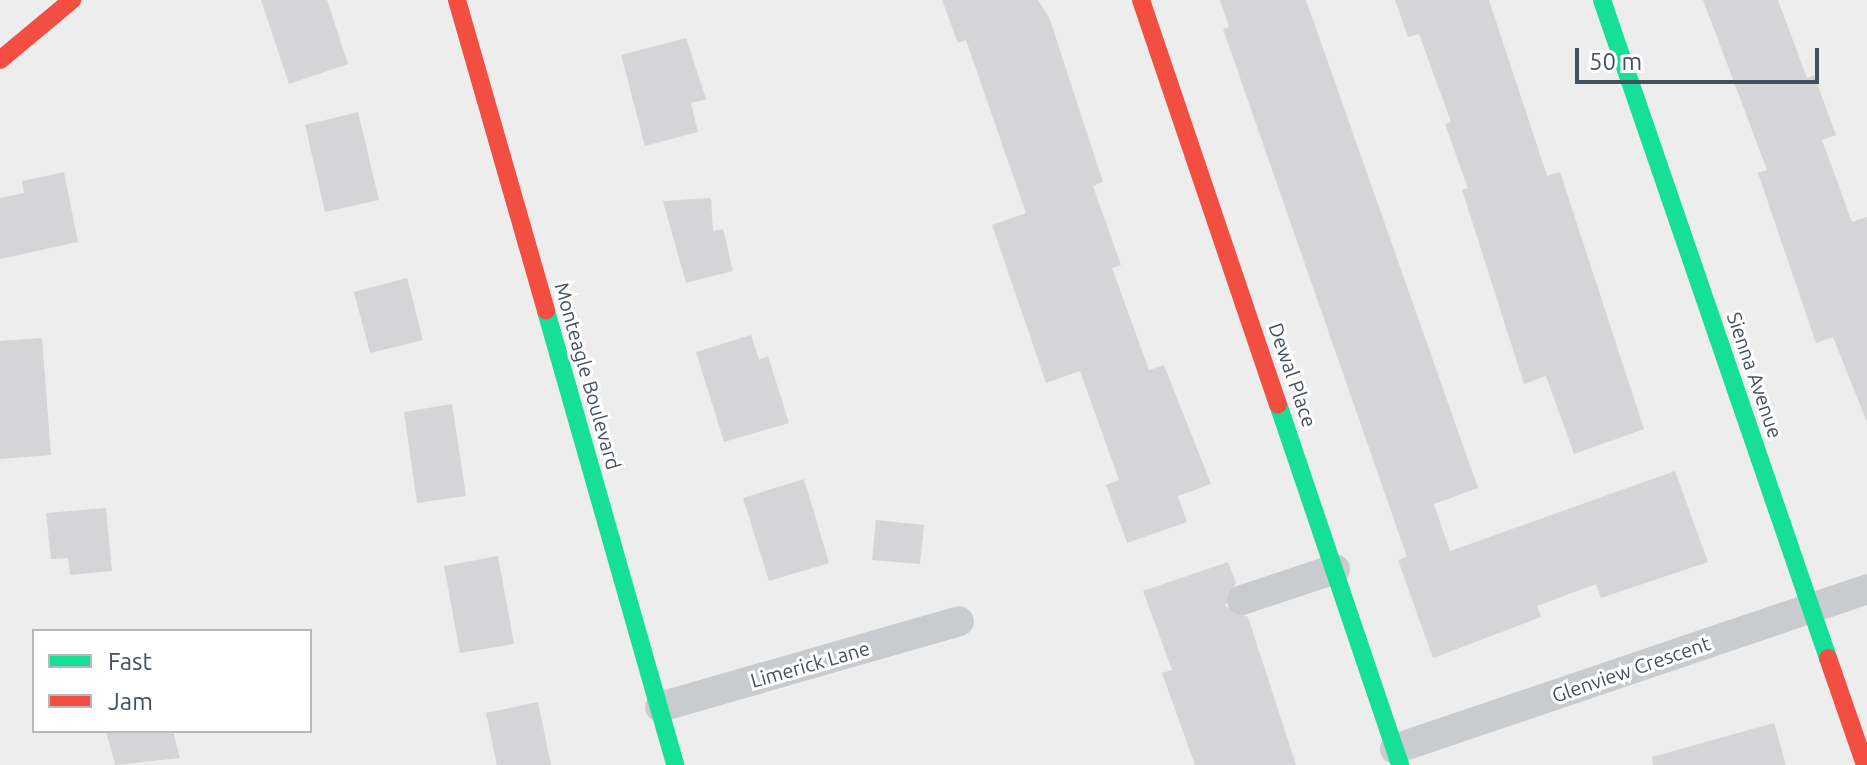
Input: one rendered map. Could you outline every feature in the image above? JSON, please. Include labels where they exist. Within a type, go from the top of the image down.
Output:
[{"type":"street","points":[[0,60],[72,0]]},
{"type":"street","name":"Monteagle Boulevard","points":[[457,0],[675,765]]},
{"type":"street","name":"Dewal Place","points":[[1141,0],[1398,757]]},
{"type":"street","name":"Sienna Avenue","points":[[1602,0],[1865,765]]},
{"type":"street","points":[[1242,600],[1335,569]]},
{"type":"street","name":"Glenview Crescent","points":[[1398,757],[1867,589]]},
{"type":"street","name":"Limerick Lane","points":[[660,707],[959,621]]},
{"type":"building","points":[[261,0],[327,0],[348,64],[289,84]]},
{"type":"building","points":[[942,0],[1038,0],[1049,17],[1103,182],[1093,186],[1121,265],[1112,268],[1149,370],[1164,365],[1211,484],[1178,496],[1187,522],[1127,543],[1106,485],[1119,480],[1080,371],[1046,383],[992,225],[1026,213],[966,40],[958,43]]},
{"type":"building","points":[[1220,0],[1306,0],[1478,488],[1434,504],[1450,551],[1675,471],[1708,562],[1601,598],[1596,584],[1537,606],[1541,617],[1433,658],[1398,560],[1407,557],[1223,29],[1229,27]]},
{"type":"building","points":[[1395,0],[1489,0],[1547,176],[1560,172],[1644,429],[1574,454],[1546,376],[1524,384],[1462,190],[1468,188],[1445,124],[1451,122],[1419,34],[1408,37]]},
{"type":"building","points":[[1703,0],[1778,0],[1807,78],[1814,75],[1836,135],[1822,140],[1852,222],[1867,217],[1867,422],[1833,337],[1816,343],[1758,173],[1767,170]]},
{"type":"building","points":[[686,38],[706,99],[691,103],[698,132],[645,146],[621,55]]},
{"type":"building","points":[[358,112],[379,200],[325,212],[305,125]]},
{"type":"building","points":[[64,172],[78,242],[0,259],[0,198],[24,193],[22,181]]},
{"type":"building","points":[[711,198],[713,231],[723,229],[733,271],[686,283],[663,201]]},
{"type":"building","points":[[407,278],[423,340],[370,353],[354,292]]},
{"type":"building","points":[[751,335],[759,360],[768,356],[789,423],[724,442],[696,352]]},
{"type":"building","points":[[42,338],[51,455],[0,459],[0,341]]},
{"type":"building","points":[[452,404],[466,496],[417,503],[404,412]]},
{"type":"building","points":[[804,479],[829,563],[769,581],[743,498]]},
{"type":"building","points":[[106,508],[112,571],[70,575],[68,558],[51,559],[46,513]]},
{"type":"building","points":[[876,520],[924,525],[920,564],[872,560]]},
{"type":"building","points":[[498,556],[514,644],[460,653],[444,566]]},
{"type":"building","points":[[1228,562],[1236,583],[1225,606],[1248,617],[1296,765],[1195,765],[1162,673],[1172,670],[1143,591]]},
{"type":"building","points":[[538,702],[551,765],[497,765],[486,713]]},
{"type":"building","points":[[1774,723],[1786,765],[1653,765],[1652,757]]},
{"type":"building","points":[[107,733],[174,733],[180,758],[115,765]]},
{"type":"traffic: fast","points":[[1602,0],[1828,658]]},
{"type":"traffic: fast","points":[[546,311],[675,765]]},
{"type":"traffic: fast","points":[[1278,404],[1400,765]]},
{"type":"traffic: jam","points":[[0,60],[72,0]]},
{"type":"traffic: jam","points":[[457,0],[546,311]]},
{"type":"traffic: jam","points":[[1141,0],[1278,404]]},
{"type":"traffic: jam","points":[[1828,658],[1865,765]]}]
